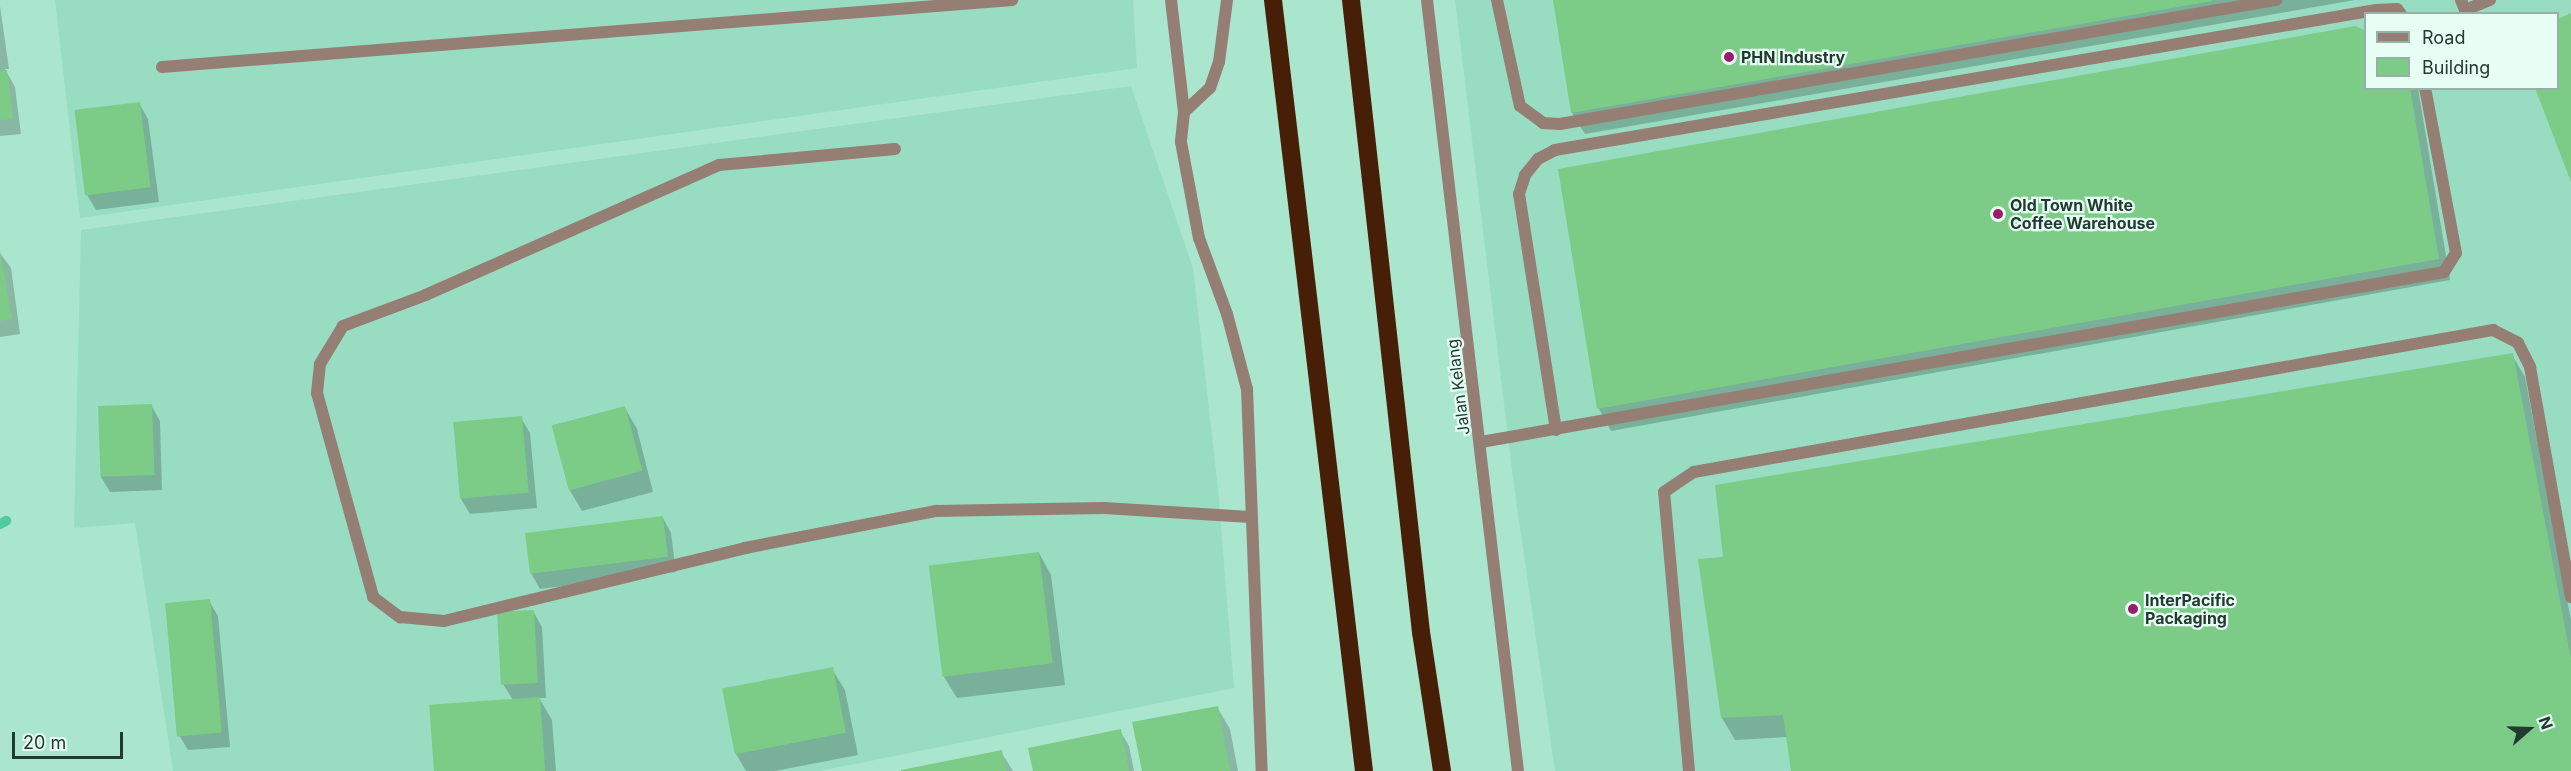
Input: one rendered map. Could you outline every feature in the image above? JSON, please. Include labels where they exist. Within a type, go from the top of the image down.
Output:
[{"type":"highway","points":[[1273,0],[1364,771]]},
{"type":"highway","points":[[1351,0],[1421,632],[1442,771]]},
{"type":"street","points":[[162,67],[1012,0]]},
{"type":"street","points":[[1171,0],[1184,112],[1181,142],[1199,238],[1227,314],[1246,389],[1262,771]]},
{"type":"street","points":[[1184,112],[1210,88],[1219,62],[1227,0]]},
{"type":"street","name":"Jalan Kelang","points":[[1427,0],[1481,442],[1518,771]]},
{"type":"street","points":[[1497,0],[1520,106],[1543,123],[1560,124],[2276,0]]},
{"type":"street","points":[[2461,0],[2465,10],[2490,0]]},
{"type":"street","points":[[2371,12],[2397,9],[2399,12]]},
{"type":"street","points":[[1556,430],[1520,194],[1525,175],[1538,159],[1567,148],[2364,13]]},
{"type":"street","points":[[1481,442],[2444,272],[2456,253],[2425,90]]},
{"type":"street","points":[[895,149],[719,165],[426,295],[343,326],[320,364],[317,393],[373,597],[400,617],[444,621],[745,548],[936,512],[1104,508],[1250,517]]},
{"type":"street","points":[[1689,771],[1664,492],[1694,472],[2493,330],[2518,343],[2530,367],[2571,597]]},
{"type":"shaded area","points":[[55,0],[1133,0],[1137,68],[80,218]]},
{"type":"shaded area","points":[[1455,0],[2571,0],[2571,771],[1555,771],[1514,486]]},
{"type":"shaded area","points":[[1131,86],[1193,268],[1218,488],[1234,688],[820,771],[173,771],[135,523],[74,528],[81,230]]},
{"type":"building","name":"PHN Industry","points":[[1553,0],[2212,0],[2212,1],[1571,113]]},
{"type":"building","points":[[2571,13],[2571,182],[2536,90],[2559,90],[2559,19]]},
{"type":"building","name":"Old Town White Coffee Warehouse","points":[[2355,26],[2364,30],[2364,90],[2410,90],[2439,259],[1597,409],[1558,169]]},
{"type":"building","points":[[7,70],[13,119],[0,120],[0,71]]},
{"type":"building","points":[[140,102],[150,187],[85,195],[74,110]]},
{"type":"building","points":[[0,251],[12,319],[0,321]]},
{"type":"building","name":"InterPacific Packaging","points":[[2513,353],[2571,659],[2571,771],[1791,771],[1783,715],[1721,718],[1698,559],[1723,557],[1715,485]]},
{"type":"building","points":[[152,404],[154,475],[101,477],[98,406]]},
{"type":"building","points":[[625,406],[642,471],[569,490],[552,426]]},
{"type":"building","points":[[522,416],[529,493],[460,499],[453,422]]},
{"type":"building","points":[[663,516],[668,557],[530,574],[525,533]]},
{"type":"building","points":[[1039,552],[1053,663],[942,677],[929,566]]},
{"type":"building","points":[[210,599],[222,732],[177,736],[165,603]]},
{"type":"building","points":[[534,610],[538,683],[501,685],[497,612]]},
{"type":"building","points":[[833,667],[846,733],[735,754],[722,689]]},
{"type":"building","points":[[540,697],[545,771],[434,771],[429,705]]},
{"type":"building","points":[[1218,706],[1230,771],[1142,771],[1132,722]]},
{"type":"building","points":[[1121,729],[1129,771],[1033,771],[1028,748]]},
{"type":"building","points":[[1002,750],[1006,771],[901,771],[901,770]]},
{"type":"waterway","points":[[0,524],[6,521]]},
{"type":"place","name":"PHN Industry","points":[[1729,57]]},
{"type":"place","name":"Old Town White Coffee Warehouse","points":[[1998,214]]},
{"type":"place","name":"InterPacific Packaging","points":[[2133,609]]}]
